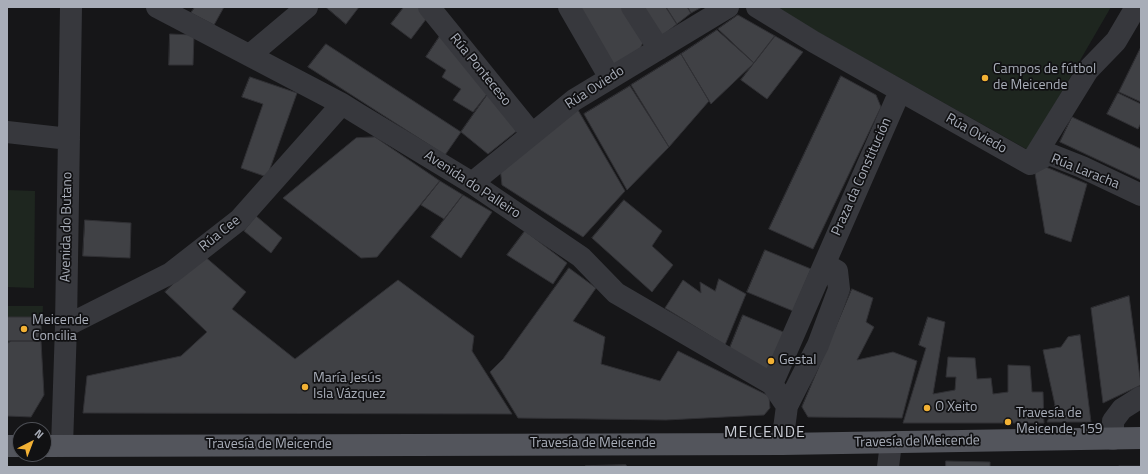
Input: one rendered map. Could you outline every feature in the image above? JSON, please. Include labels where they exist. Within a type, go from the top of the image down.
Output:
[{"type":"main road","name":"Travesía de Meicende","points":[[53,446],[782,444],[1141,438]]},
{"type":"street","name":"Avenida do Butano","points":[[53,446],[66,326],[71,7]]},
{"type":"street","name":"Avenida do Palleiro","points":[[157,7],[342,104],[472,183],[582,257],[616,293],[772,384]]},
{"type":"street","points":[[250,55],[307,7]]},
{"type":"street","name":"Rúa Ponteceso","points":[[429,7],[532,134]]},
{"type":"street","points":[[568,7],[610,78]]},
{"type":"street","points":[[632,7],[659,49]]},
{"type":"street","name":"Rúa Oviedo","points":[[472,183],[574,100],[728,7]]},
{"type":"street","name":"Rúa Oviedo","points":[[757,7],[814,42],[1030,164]]},
{"type":"street","points":[[1030,164],[1088,70],[1116,41],[1136,7]]},
{"type":"street","name":"Praza da Constitución","points":[[772,384],[900,91]]},
{"type":"street","name":"Rúa Cee","points":[[66,326],[171,273],[239,220],[342,104]]},
{"type":"street","points":[[7,132],[69,139]]},
{"type":"street","name":"Rúa Laracha","points":[[1030,164],[1049,154],[1082,167],[1141,195]]},
{"type":"street","points":[[782,444],[787,406],[818,345],[840,289],[837,271],[825,264]]},
{"type":"street","points":[[772,384],[787,406]]},
{"type":"street","points":[[1113,439],[1113,421],[1122,409],[1141,397]]},
{"type":"street","points":[[888,467],[891,443]]},
{"type":"shaded area","name":"Campos de fútbol de Meicende","points":[[773,7],[1111,7],[1028,150]]},
{"type":"shaded area","points":[[7,190],[35,191],[34,288],[7,287]]},
{"type":"shaded area","name":"Meicende Concilia","points":[[7,306],[43,306],[41,341],[11,341],[7,344]]},
{"type":"building","points":[[195,7],[224,7],[214,25],[191,13]]},
{"type":"building","points":[[326,7],[359,7],[346,24]]},
{"type":"building","points":[[404,7],[420,7],[430,14],[411,39],[391,24]]},
{"type":"building","points":[[574,7],[627,7],[646,36],[640,49],[611,67]]},
{"type":"building","points":[[639,7],[666,7],[677,24],[659,38]]},
{"type":"building","points":[[666,7],[687,7],[691,13],[677,24]]},
{"type":"building","points":[[688,7],[702,7],[691,13]]},
{"type":"building","points":[[738,15],[775,36],[754,63],[718,29]]},
{"type":"building","points":[[444,30],[492,88],[473,112],[453,100],[461,89],[442,77],[446,70],[426,57]]},
{"type":"building","points":[[717,30],[754,63],[711,104],[681,54]]},
{"type":"building","points":[[170,34],[194,35],[193,65],[169,65]]},
{"type":"building","points":[[775,36],[803,52],[767,99],[741,80]]},
{"type":"building","points":[[326,44],[461,132],[445,155],[308,67]]},
{"type":"building","points":[[1141,47],[1141,102],[1119,92]]},
{"type":"building","points":[[681,54],[709,101],[669,147],[631,85]]},
{"type":"building","points":[[841,76],[876,95],[881,107],[813,249],[769,229]]},
{"type":"building","points":[[250,77],[297,93],[267,177],[241,168],[263,104],[242,97]]},
{"type":"building","points":[[630,86],[669,147],[627,190],[584,114]]},
{"type":"building","points":[[492,88],[518,130],[488,154],[461,132]]},
{"type":"building","points":[[1118,93],[1141,104],[1141,123],[1138,129],[1107,114]]},
{"type":"building","points":[[578,110],[625,191],[583,237],[502,185],[500,167]]},
{"type":"building","points":[[1072,117],[1141,149],[1141,180],[1060,142]]},
{"type":"building","points":[[375,137],[440,181],[377,257],[361,258],[283,198],[356,138]]},
{"type":"building","points":[[1041,165],[1087,184],[1071,242],[1045,233],[1035,173]]},
{"type":"building","points":[[440,181],[463,195],[444,219],[421,205]]},
{"type":"building","points":[[463,195],[492,212],[461,258],[431,237]]},
{"type":"building","points":[[624,200],[662,231],[652,246],[673,265],[652,292],[592,238]]},
{"type":"building","points":[[256,216],[282,238],[271,253],[244,231]]},
{"type":"building","points":[[85,220],[131,223],[130,258],[83,256]]},
{"type":"building","points":[[525,231],[567,263],[553,284],[507,255]]},
{"type":"building","points":[[765,250],[811,269],[793,311],[747,292]]},
{"type":"building","points":[[203,255],[246,292],[232,309],[295,359],[398,280],[474,336],[472,351],[512,414],[83,413],[87,376],[181,356],[207,332],[165,292]]},
{"type":"building","points":[[569,268],[596,288],[573,321],[605,337],[601,364],[660,381],[678,351],[769,396],[770,408],[764,415],[666,420],[518,418],[490,372],[503,359]]},
{"type":"building","points":[[719,279],[746,294],[725,345],[665,308],[683,280],[701,293],[700,282],[715,291]]},
{"type":"building","points":[[852,289],[873,298],[866,322],[874,327],[857,360],[893,352],[917,361],[902,418],[808,417],[802,407]]},
{"type":"building","points":[[1129,296],[1141,385],[1103,403],[1091,308]]},
{"type":"building","points":[[743,315],[788,334],[776,364],[764,370],[729,350]]},
{"type":"building","name":"Meicende Concilia","points":[[7,317],[41,317],[41,341],[7,341]]},
{"type":"building","points":[[928,317],[945,322],[933,394],[955,390],[956,377],[946,377],[948,357],[975,358],[977,379],[991,378],[993,394],[1008,392],[1008,365],[1030,366],[1032,392],[1043,392],[1044,423],[903,423],[926,348],[919,345]]},
{"type":"building","points":[[1080,335],[1091,422],[1047,422],[1055,405],[1043,350],[1061,347],[1068,337]]},
{"type":"building","points":[[11,341],[41,341],[44,395],[31,417],[7,416],[7,344]]},
{"type":"building","points":[[946,461],[990,462],[990,467],[946,467]]},
{"type":"building","points":[[626,465],[627,467],[584,467],[585,466]]},
{"type":"building","points":[[1141,466],[1141,467],[1119,467]]},
{"type":"place","name":"Campos de fútbol de Meicende","points":[[985,78]]},
{"type":"place","name":"Meicende Concilia","points":[[24,329]]},
{"type":"place","name":"Gestal","points":[[771,361]]},
{"type":"place","name":"María Jesús Isla Vázquez","points":[[305,387]]},
{"type":"place","name":"O Xeito","points":[[927,408]]},
{"type":"place","name":"Travesía de Meicende, 159","points":[[1008,422]]},
{"type":"district","name":"MEICENDE","points":[[765,433]]}]
